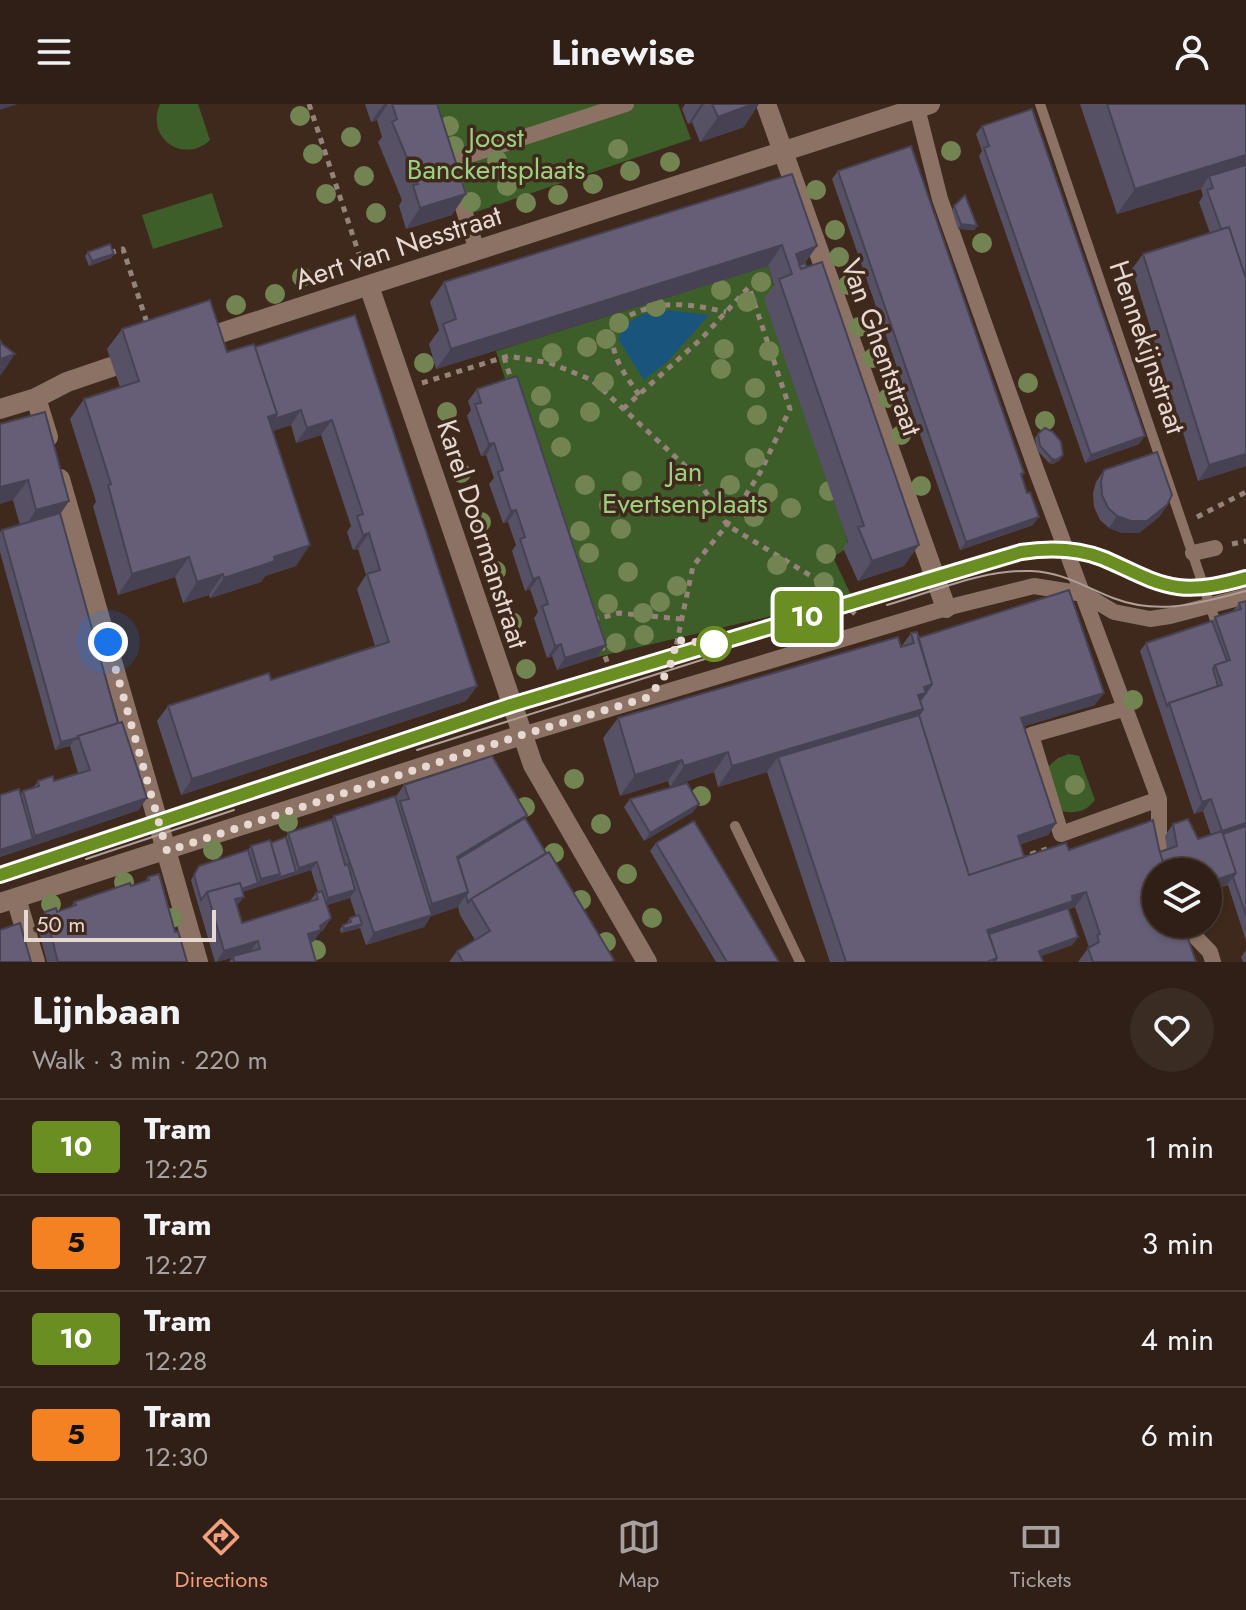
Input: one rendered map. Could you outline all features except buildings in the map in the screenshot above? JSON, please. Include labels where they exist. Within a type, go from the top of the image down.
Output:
[{"type":"street","points":[[477,250],[446,154],[626,104]]},
{"type":"street","name":"Van Ghentstraat","points":[[766,104],[946,608]]},
{"type":"street","name":"Aert van Nesstraat","points":[[202,339],[783,153],[921,105]]},
{"type":"street","points":[[921,105],[940,199],[1037,472],[1159,799],[1159,858]]},
{"type":"street","name":"Karel Doormanstraat","points":[[369,286],[522,735],[542,782],[647,962]]},
{"type":"street","points":[[0,409],[36,398],[67,382],[111,367]]},
{"type":"street","points":[[36,398],[198,962]]},
{"type":"street","points":[[1193,553],[1215,548]]},
{"type":"street","points":[[35,962],[8,900],[522,735],[946,608],[1034,586],[1084,594],[1114,612],[1150,619],[1246,596]]},
{"type":"street","points":[[1126,708],[1031,735],[1061,834],[1159,799]]},
{"type":"street","points":[[1196,938],[1210,952],[1213,962]]},
{"type":"lane","name":"Hennekijnstraat","points":[[1040,104],[1217,626]]},
{"type":"lane","points":[[735,826],[800,962]]},
{"type":"path","points":[[309,104],[369,286]]},
{"type":"path","points":[[109,253],[123,249],[150,331]]},
{"type":"path","points":[[623,409],[701,339],[749,287],[790,409],[761,471],[727,525],[693,566],[681,619],[680,641],[669,670],[649,697]]},
{"type":"path","points":[[639,395],[618,365],[610,338],[614,324],[633,312],[664,304],[687,303],[726,312]]},
{"type":"path","points":[[406,388],[504,357],[550,363],[592,380],[694,474],[727,525],[816,579],[833,598],[874,630]]},
{"type":"path","points":[[504,357],[513,386]]},
{"type":"path","points":[[1183,524],[1246,492]]},
{"type":"path","points":[[596,632],[592,620],[619,613],[681,619]]},
{"type":"path","points":[[600,643],[609,667]]},
{"type":"path","points":[[1008,862],[1052,847],[1061,834]]},
{"type":"green space","points":[[160,104],[198,104],[210,140],[189,150],[170,144],[162,137],[158,127]]},
{"type":"green space","name":"Joost Banckertsplaats","points":[[426,104],[678,104],[691,139],[464,216]]},
{"type":"green space","points":[[212,193],[223,227],[153,249],[142,215]]},
{"type":"green space","name":"Jan Evertsenplaats","points":[[768,266],[849,547],[833,557],[852,597],[597,657],[496,351]]},
{"type":"green space","points":[[1069,754],[1079,756],[1095,800],[1084,810],[1076,812],[1061,811],[1047,768],[1058,758]]},
{"type":"water","points":[[668,310],[709,315],[668,361],[644,380],[618,339],[624,325],[643,314]]},
{"type":"tram line","name":"10","points":[[0,875],[511,705],[1021,552],[1068,550],[1088,554],[1155,582],[1178,587],[1204,587],[1246,578]]},
{"type":"tram line","points":[[0,875],[511,705],[1021,552],[1082,552],[1178,587],[1204,587],[1246,578]]},
{"type":"tram line","points":[[887,605],[976,577],[1013,571],[1053,574],[1113,598],[1147,606],[1180,606],[1246,591]]},
{"type":"tram line","points":[[417,750],[711,657]]},
{"type":"tram line","points":[[86,859],[234,810]]},
{"type":"route","points":[[108,642],[167,851],[522,735],[649,697],[669,670],[677,640],[714,644]]}]
